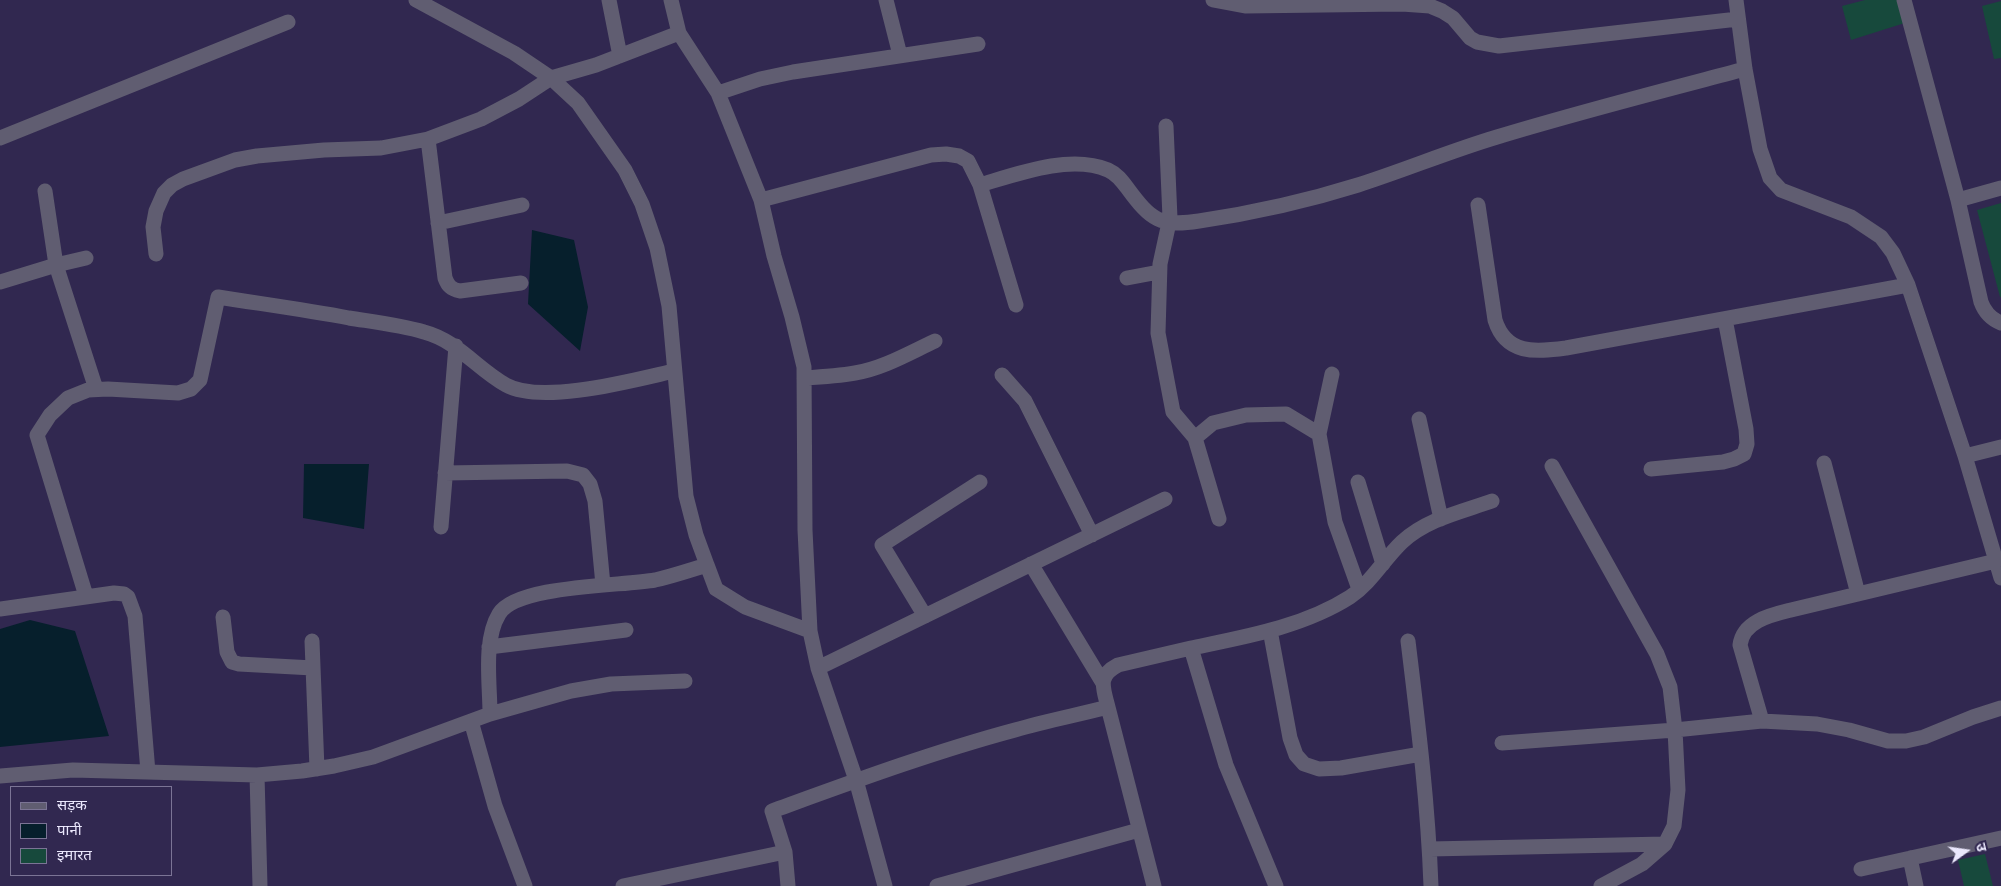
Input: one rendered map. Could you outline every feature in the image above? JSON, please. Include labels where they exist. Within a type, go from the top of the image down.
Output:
[{"type":"street","points":[[416,0],[514,53],[551,78],[578,103],[624,170],[642,204],[657,248],[669,306],[686,496],[696,535],[716,589],[745,607],[810,631]]},
{"type":"street","points":[[609,0],[620,56]]},
{"type":"street","points":[[670,0],[679,33],[718,94],[761,200],[774,256],[792,316],[804,367],[805,530],[810,631],[818,668],[856,780],[885,886]]},
{"type":"street","points":[[886,0],[900,55]]},
{"type":"street","points":[[1213,0],[1245,6],[1388,2],[1430,6],[1453,18],[1470,38],[1485,45],[1499,46],[1738,19]]},
{"type":"street","points":[[1736,0],[1745,69],[1760,149],[1770,178],[1781,190],[1851,218],[1882,237],[1893,253],[1908,285],[1965,456],[2001,578]]},
{"type":"street","points":[[1904,0],[1958,200],[1981,302],[1984,311],[1992,318],[2001,322]]},
{"type":"street","points":[[0,138],[288,22]]},
{"type":"street","points":[[156,254],[153,227],[156,211],[164,193],[172,185],[183,179],[235,160],[257,156],[324,150],[381,148],[428,139],[481,119],[520,99],[551,78],[596,65],[679,33]]},
{"type":"street","points":[[718,94],[760,79],[837,64],[978,44]]},
{"type":"street","points":[[980,185],[1047,167],[1080,164],[1093,166],[1118,176],[1140,205],[1152,216],[1169,224],[1198,221],[1316,197],[1358,185],[1497,137],[1745,69]]},
{"type":"street","points":[[1166,126],[1169,224],[1160,272],[1158,333],[1173,412],[1195,438],[1219,519]]},
{"type":"street","points":[[428,139],[445,278],[448,285],[452,289],[460,290],[521,282]]},
{"type":"street","points":[[761,200],[931,155],[946,154],[959,156],[968,161],[980,185],[1016,305]]},
{"type":"street","points":[[1958,200],[2001,188]]},
{"type":"street","points":[[45,191],[56,265],[96,389]]},
{"type":"street","points":[[438,223],[522,205]]},
{"type":"street","points":[[1478,205],[1495,320],[1499,332],[1515,347],[1547,350],[1566,348],[1908,285]]},
{"type":"street","points":[[0,282],[86,258]]},
{"type":"street","points":[[1126,278],[1160,272]]},
{"type":"street","points":[[86,596],[37,435],[50,415],[68,398],[88,390],[178,393],[191,389],[200,380],[218,297],[385,323],[425,332],[456,346],[478,365],[508,386],[532,392],[560,392],[594,388],[674,371]]},
{"type":"street","points":[[1650,468],[1723,462],[1744,454],[1747,444],[1746,429],[1726,318]]},
{"type":"street","points":[[804,378],[840,375],[871,369],[889,363],[935,341]]},
{"type":"street","points":[[441,526],[456,346]]},
{"type":"street","points":[[1332,374],[1320,434],[1335,522],[1359,589]]},
{"type":"street","points":[[1002,376],[1025,401],[1092,535]]},
{"type":"street","points":[[1195,438],[1213,423],[1246,415],[1286,414],[1320,434]]},
{"type":"street","points":[[1419,419],[1441,519]]},
{"type":"street","points":[[1965,456],[2001,447]]},
{"type":"street","points":[[1824,463],[1858,594]]},
{"type":"street","points":[[1552,466],[1657,654],[1670,688],[1675,730],[1678,790],[1674,826],[1665,844],[1642,864],[1608,885]]},
{"type":"street","points":[[445,473],[567,471],[583,475],[590,484],[595,501],[603,586]]},
{"type":"street","points":[[925,616],[882,545],[980,482]]},
{"type":"street","points":[[1358,482],[1383,564]]},
{"type":"street","points":[[818,668],[1165,499]]},
{"type":"street","points":[[1102,684],[1108,670],[1118,664],[1270,630],[1314,615],[1350,597],[1401,543],[1415,531],[1441,519],[1492,502]]},
{"type":"street","points":[[1762,721],[1740,646],[1745,631],[1750,625],[1773,615],[1996,562]]},
{"type":"street","points":[[1031,564],[1102,684],[1154,886]]},
{"type":"street","points":[[490,714],[490,647],[493,628],[500,612],[510,603],[523,597],[552,591],[656,580],[707,565]]},
{"type":"street","points":[[0,609],[86,596],[124,594],[128,597],[135,616],[148,772]]},
{"type":"street","points":[[223,617],[227,652],[232,662],[313,668]]},
{"type":"street","points":[[490,647],[626,630]]},
{"type":"street","points":[[1270,630],[1290,738],[1296,755],[1304,764],[1319,769],[1340,768],[1421,754]]},
{"type":"street","points":[[312,641],[317,769]]},
{"type":"street","points":[[1408,642],[1430,849],[1431,886]]},
{"type":"street","points":[[1190,648],[1226,765],[1276,886]]},
{"type":"street","points":[[0,776],[73,770],[257,775],[317,769],[373,757],[490,714],[571,691],[611,684],[685,682]]},
{"type":"street","points":[[788,886],[784,852],[772,811],[856,780],[1015,730],[1108,707]]},
{"type":"street","points":[[1502,742],[1675,730],[1762,721],[1817,724],[1849,730],[1888,741],[1906,741],[1924,738],[1973,717],[2001,708]]},
{"type":"street","points":[[471,721],[495,806],[525,886]]},
{"type":"street","points":[[257,775],[260,886]]},
{"type":"street","points":[[937,886],[1139,830]]},
{"type":"street","points":[[1860,869],[2001,838]]},
{"type":"street","points":[[1430,849],[1665,844]]},
{"type":"street","points":[[623,886],[784,852]]},
{"type":"street","points":[[1910,858],[1916,886]]},
{"type":"water","points":[[532,230],[574,240],[588,307],[580,351],[528,304]]},
{"type":"water","points":[[304,464],[369,464],[364,529],[303,518]]},
{"type":"water","points":[[30,620],[75,631],[109,736],[0,747],[0,629]]},
{"type":"building","points":[[1865,0],[1902,0],[1908,22],[1851,40],[1842,6]]},
{"type":"building","points":[[2001,1],[2001,58],[1994,59],[1982,6]]},
{"type":"building","points":[[2001,203],[2001,297],[2000,297],[1977,210]]},
{"type":"building","points":[[1985,854],[1993,886],[1964,886],[1958,860]]}]
